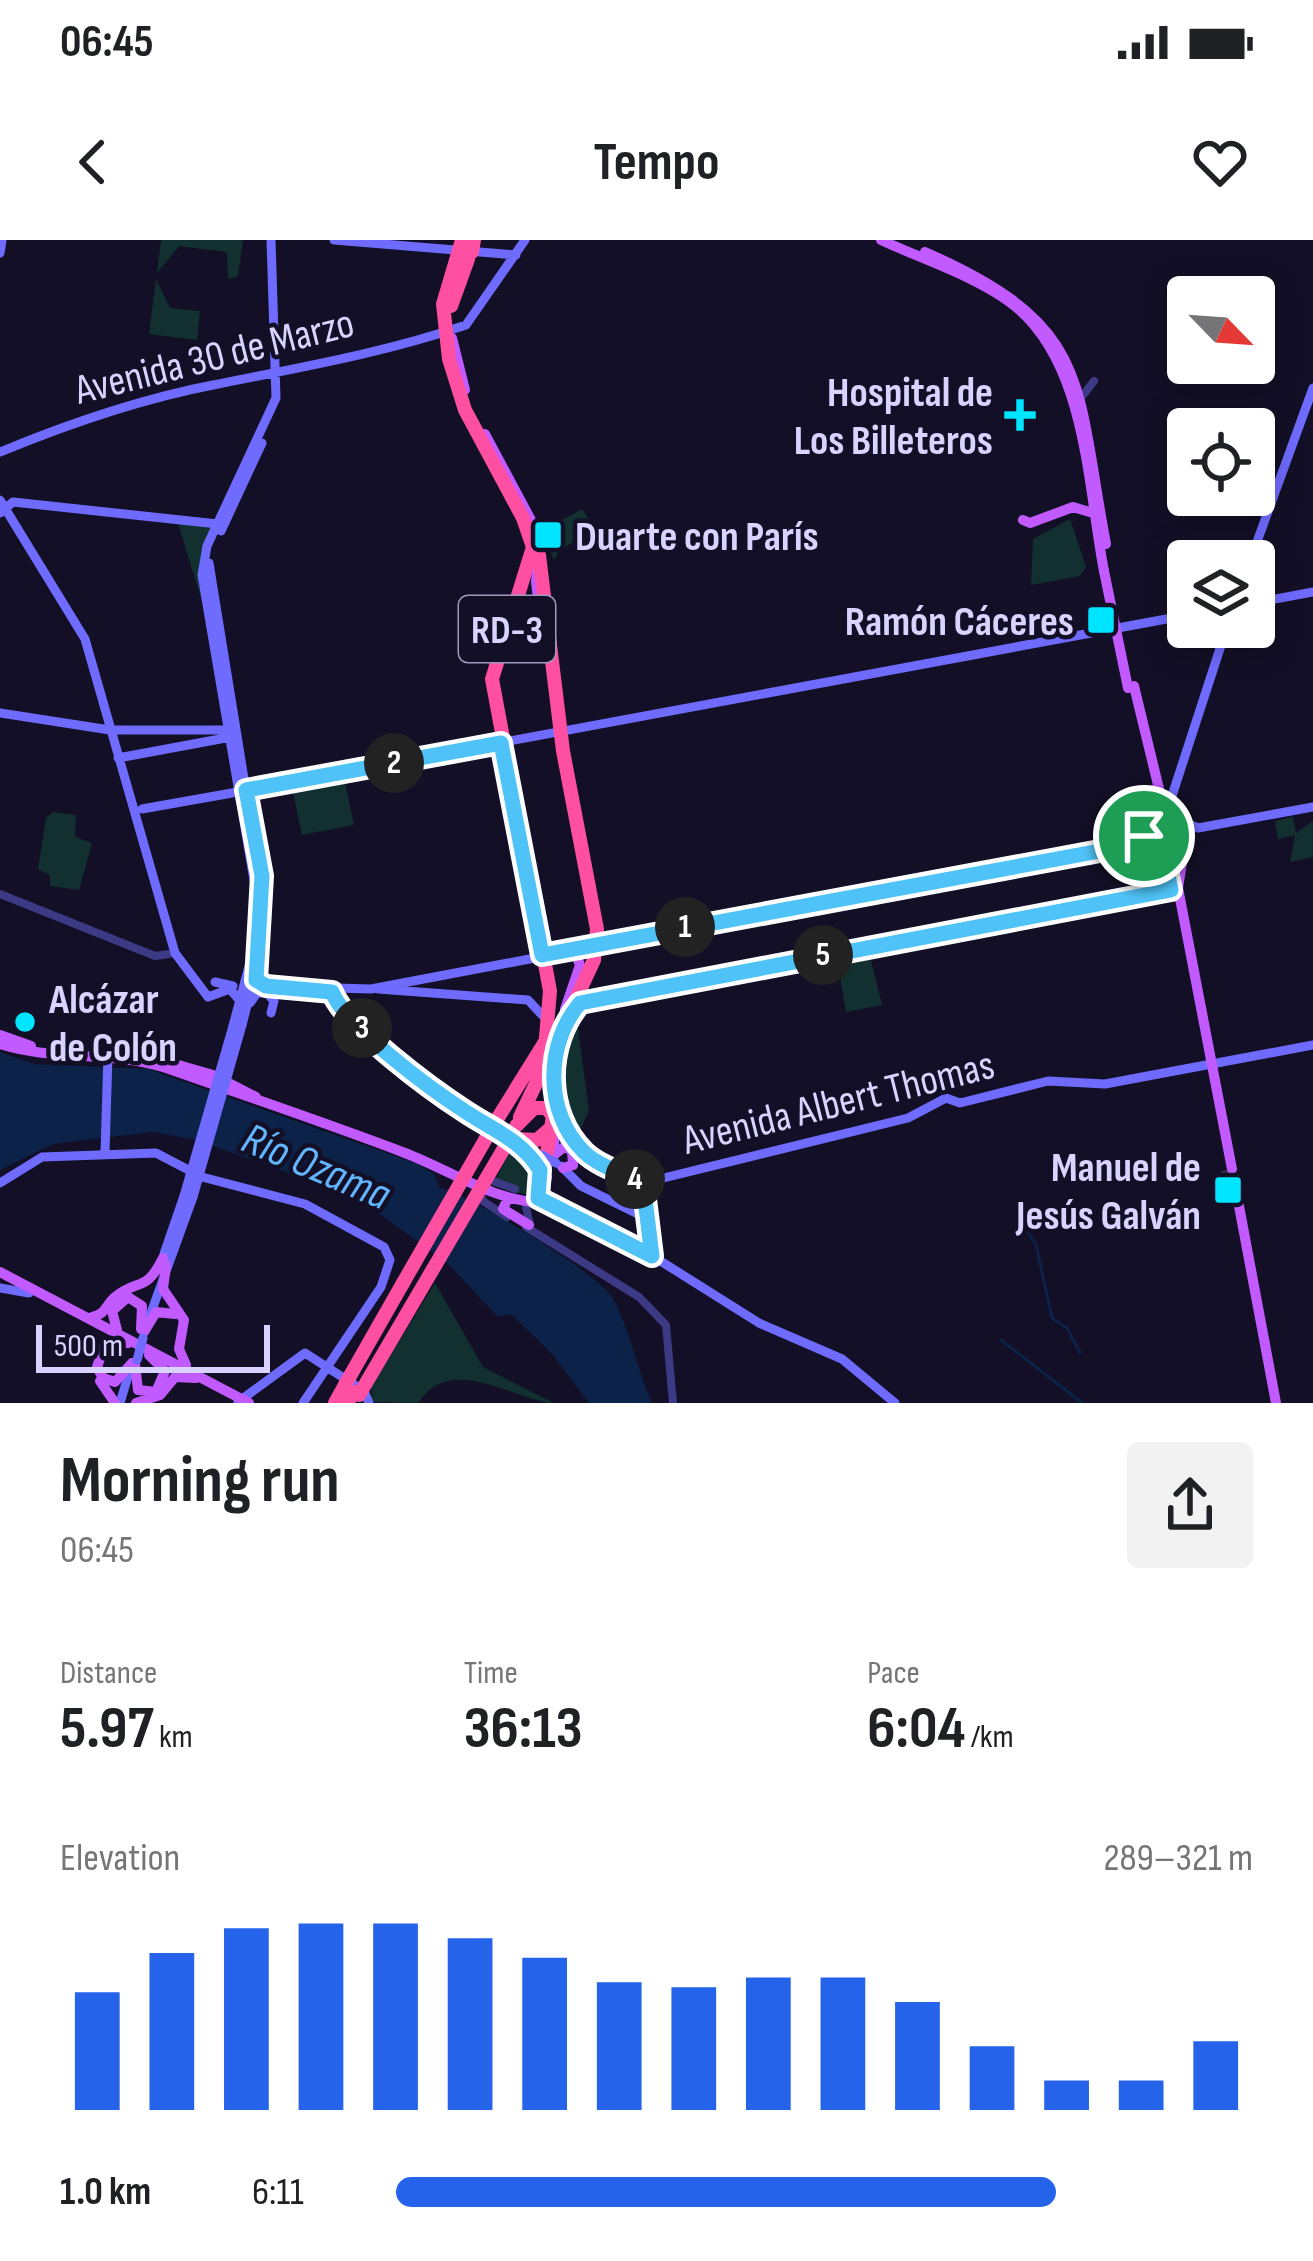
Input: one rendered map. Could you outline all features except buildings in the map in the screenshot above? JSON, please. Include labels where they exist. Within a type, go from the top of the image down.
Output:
[{"type":"highway","name":"RD-3","points":[[353,1393],[403,1283],[507,1130],[594,960],[597,939],[539,540],[470,413],[447,330],[448,294],[466,246]]},
{"type":"highway","name":"RD-3","points":[[335,1402],[353,1393],[541,1071],[550,1041],[550,991],[493,684],[532,561],[532,542],[465,410],[449,359],[443,304],[466,246]]},
{"type":"highway","points":[[516,507],[531,548],[517,595]]},
{"type":"highway","points":[[539,540],[549,631]]},
{"type":"highway","points":[[535,574],[534,606],[549,631]]},
{"type":"highway","name":"RD-3","points":[[507,1130],[518,1082],[550,1041]]},
{"type":"highway","points":[[507,1130],[539,1106],[549,1110],[553,1126],[541,1197]]},
{"type":"highway","points":[[507,1130],[537,1141],[553,1126]]},
{"type":"main road","points":[[0,253],[2,240]]},
{"type":"main road","points":[[120,1403],[189,1197],[251,976],[262,876],[238,792],[208,581],[220,525],[277,414],[279,373],[268,287],[274,240]]},
{"type":"main road","points":[[334,240],[466,246],[516,255]]},
{"type":"main road","points":[[447,330],[476,315],[525,240]]},
{"type":"main road","points":[[896,244],[993,283],[1030,309],[1063,352],[1080,400],[1107,571]]},
{"type":"main road","points":[[896,244],[1004,298],[1043,336],[1067,384],[1158,797],[1193,827],[1313,807]]},
{"type":"main road","name":"RD-3","points":[[466,246],[447,330],[466,416],[516,507]]},
{"type":"main road","name":"Avenida 30 de Marzo","points":[[0,452],[92,418],[208,386],[447,330]]},
{"type":"main road","name":"RD-3","points":[[447,330],[472,409],[538,530],[535,574],[596,944]]},
{"type":"main road","points":[[1258,540],[1313,388]]},
{"type":"main road","points":[[220,525],[174,516],[14,502],[3,510],[80,626],[118,758],[139,810],[175,953],[208,997],[230,989],[244,1005]]},
{"type":"main road","points":[[1023,520],[1073,507],[1093,513]]},
{"type":"main road","points":[[1275,599],[1313,592]]},
{"type":"main road","name":"RD-3","points":[[517,595],[491,672],[549,994],[550,1041]]},
{"type":"main road","points":[[139,810],[1167,619]]},
{"type":"main road","points":[[1171,810],[1168,799],[1220,648]]},
{"type":"main road","points":[[1131,687],[1155,777],[1156,816],[1229,1169]]},
{"type":"main road","points":[[0,713],[110,730],[232,733]]},
{"type":"main road","points":[[118,758],[232,733]]},
{"type":"main road","points":[[1158,797],[1180,761]]},
{"type":"main road","points":[[1155,777],[1163,783],[1169,779]]},
{"type":"main road","points":[[251,976],[259,984],[333,995],[371,989],[1116,848],[1144,836],[1156,816],[1171,810]]},
{"type":"main road","points":[[1167,864],[1178,868],[1186,856],[1182,821]]},
{"type":"main road","points":[[1174,889],[1195,836],[1212,826]]},
{"type":"main road","points":[[550,1041],[585,1000],[1174,889]]},
{"type":"main road","points":[[550,1041],[596,944]]},
{"type":"main road","points":[[574,1010],[596,944]]},
{"type":"main road","points":[[550,1041],[580,965],[575,952],[562,951]]},
{"type":"main road","points":[[215,982],[239,986],[251,976]]},
{"type":"main road","points":[[371,989],[528,1000],[539,1006],[550,1041],[559,1126],[541,1197]]},
{"type":"main road","points":[[244,1005],[264,992],[274,1001],[271,1013]]},
{"type":"main road","points":[[333,995],[448,1099],[507,1130],[581,1186],[648,1220]]},
{"type":"main road","points":[[0,1034],[54,1052],[146,1062],[199,1075]]},
{"type":"main road","points":[[0,1044],[48,1057],[159,1061],[413,1154],[479,1185],[510,1195],[541,1197],[651,1257],[771,1333],[837,1359],[892,1403]]},
{"type":"main road","name":"Avenida Albert Thomas","points":[[596,1160],[643,1183],[908,1118],[946,1098],[960,1103],[1048,1081],[1105,1084],[1313,1045]]},
{"type":"main road","points":[[159,1061],[175,1050]]},
{"type":"main road","points":[[105,1147],[108,1059]]},
{"type":"main road","points":[[556,1097],[575,1140],[596,1160]]},
{"type":"main road","points":[[507,1130],[540,1170],[541,1197]]},
{"type":"main road","points":[[0,1180],[42,1156],[136,1145],[165,1150],[198,1170],[305,1198],[389,1246],[394,1257],[385,1286],[322,1370]]},
{"type":"main road","points":[[105,1147],[156,1153],[202,1177],[294,1199],[384,1246],[390,1260],[381,1287],[303,1403]]},
{"type":"main road","points":[[553,1161],[560,1148],[596,1160]]},
{"type":"main road","points":[[553,1161],[575,1161],[572,1150]]},
{"type":"main road","points":[[643,1183],[651,1257]]},
{"type":"main road","points":[[1233,1191],[1274,1403]]},
{"type":"main road","points":[[510,1195],[503,1209],[529,1225]]},
{"type":"main road","points":[[88,1320],[101,1315],[118,1295],[145,1286],[164,1262]]},
{"type":"main road","points":[[164,1262],[164,1294],[184,1320],[180,1358],[197,1376]]},
{"type":"main road","points":[[0,1275],[242,1402],[302,1353],[353,1393]]},
{"type":"main road","points":[[0,1275],[88,1320],[98,1337],[93,1369],[120,1403]]},
{"type":"main road","points":[[0,1288],[29,1293]]},
{"type":"main road","points":[[340,1349],[335,1360],[353,1393]]},
{"type":"main road","points":[[322,1370],[353,1393]]},
{"type":"main road","points":[[136,1403],[160,1395],[175,1377],[197,1376]]},
{"type":"street","points":[[1080,400],[1084,388],[1094,381]]},
{"type":"street","points":[[0,894],[154,956],[175,953]]},
{"type":"street","points":[[479,1185],[487,1204],[638,1297],[666,1325],[676,1384],[673,1403]]},
{"type":"street","points":[[540,1235],[529,1225],[541,1197]]},
{"type":"green space","points":[[161,240],[243,240],[238,276],[228,279],[227,252],[179,246],[157,273]]},
{"type":"green space","points":[[156,279],[170,308],[200,311],[197,340],[149,334]]},
{"type":"green space","points":[[582,509],[595,528],[559,551],[554,560],[542,531]]},
{"type":"green space","points":[[1070,519],[1086,567],[1080,576],[1031,585],[1033,539]]},
{"type":"green space","points":[[177,520],[214,525],[200,560],[201,598]]},
{"type":"green space","points":[[343,773],[354,825],[302,835],[291,783]]},
{"type":"green space","points":[[53,812],[76,815],[75,837],[92,843],[79,890],[50,886],[50,875],[38,869],[46,818]]},
{"type":"green space","points":[[1293,817],[1296,833],[1313,821],[1313,857],[1290,862],[1295,835],[1278,839],[1275,821]]},
{"type":"green space","points":[[869,952],[882,1005],[846,1012],[838,965],[842,957],[854,955],[856,962],[858,954]]},
{"type":"green space","points":[[576,1013],[589,1111],[576,1139],[563,1107],[558,1076],[562,1045]]},
{"type":"green space","points":[[514,1144],[525,1152],[539,1183],[532,1196],[492,1186]]},
{"type":"green space","points":[[435,1283],[483,1367],[554,1403],[464,1380],[432,1388],[418,1403],[372,1402],[371,1387]]},
{"type":"water","name":"Río Ozama","points":[[0,1052],[34,1064],[148,1069],[418,1164],[434,1174],[440,1188],[503,1218],[602,1286],[618,1309],[652,1403],[589,1403],[553,1355],[511,1314],[498,1317],[447,1263],[355,1196],[196,1140],[153,1132],[53,1144],[0,1170]]},
{"type":"waterway","points":[[1026,1229],[1036,1245],[1052,1318],[1067,1328],[1080,1353]]},
{"type":"waterway","points":[[1001,1340],[1081,1402]]},
{"type":"tunnel","points":[[1226,1170],[1230,1192]]},
{"type":"place","name":"Hospital de Los Billeteros","points":[[1020,415]]},
{"type":"place","name":"Duarte con París","points":[[548,535]]},
{"type":"place","name":"Ramón Cáceres","points":[[1101,620]]},
{"type":"place","name":"Alcázar de Colón","points":[[25,1022]]},
{"type":"place","name":"Manuel de Jesús Galván","points":[[1228,1190]]},
{"type":"route","points":[[501,743],[542,955],[1110,849],[1144,836],[1156,816],[1171,890],[580,1003],[554,1051],[556,1097],[585,1154],[643,1183],[652,1256],[574,1211],[538,1198],[540,1170],[515,1139],[448,1099],[368,1034],[332,992],[266,986],[256,980],[262,876],[246,790],[501,743]]}]
